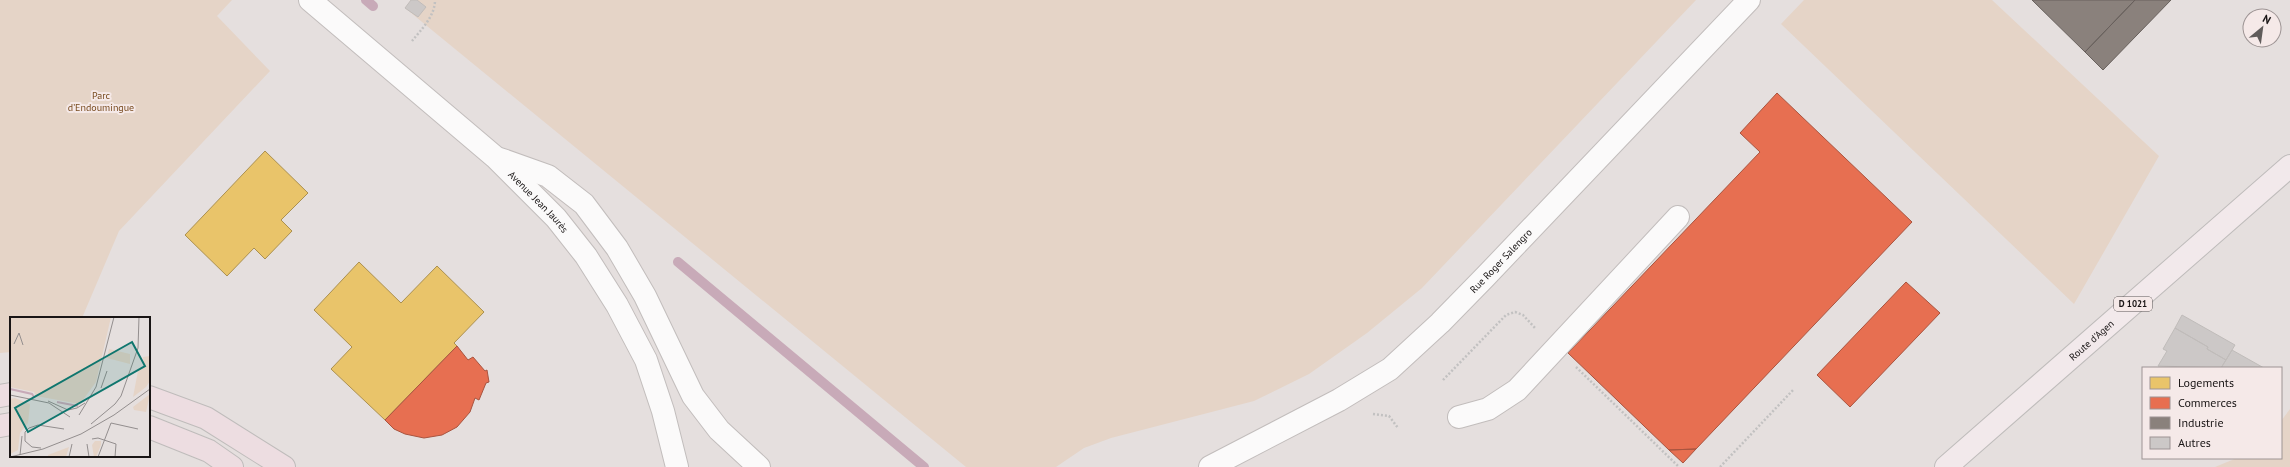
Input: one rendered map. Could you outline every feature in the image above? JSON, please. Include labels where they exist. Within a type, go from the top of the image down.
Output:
[{"type":"highway","points":[[0,396],[10,394]]},
{"type":"highway","points":[[150,397],[206,418],[284,467]]},
{"type":"highway","points":[[0,426],[10,424]]},
{"type":"highway","points":[[150,427],[210,451],[232,467]]},
{"type":"main road","name":"Route d'Agen","points":[[1946,467],[2290,166]]},
{"type":"street","name":"Avenue Jean Jaurès","points":[[310,0],[495,157],[556,218],[586,256],[617,305],[646,360],[663,411],[678,467]]},
{"type":"street","name":"Rue Roger Salengro","points":[[1210,467],[1339,400],[1390,369],[1440,323],[1485,277],[1749,0]]},
{"type":"street","points":[[495,157],[548,176],[584,204],[617,248],[645,296],[693,396],[719,430],[759,467]]},
{"type":"street","points":[[1459,417],[1488,409],[1517,390],[1678,217]]},
{"type":"path","points":[[412,41],[426,24],[435,6],[435,0]]},
{"type":"path","points":[[1720,467],[1794,390]]},
{"type":"green space","name":"Parc d’Endoumingue","points":[[0,0],[232,0],[217,16],[270,71],[119,231],[82,317],[10,317],[10,352],[0,353]]},
{"type":"green space","points":[[411,0],[1696,0],[1422,288],[1367,333],[1309,374],[1254,401],[1111,438],[1084,448],[1056,467],[966,467],[405,8]]},
{"type":"green space","points":[[1804,0],[1992,0],[2159,156],[2074,304],[1781,24]]},
{"type":"green space","points":[[2290,409],[2290,467],[2215,467],[2235,459],[2282,459],[2282,420]]},
{"type":"building: Logements","points":[[265,151],[308,193],[281,220],[292,231],[265,259],[254,248],[227,276],[185,235]]},
{"type":"building: Logements","points":[[359,262],[401,303],[437,266],[484,312],[454,343],[457,346],[385,420],[331,369],[352,347],[314,310]]},
{"type":"building: Commerces","points":[[1777,93],[1912,222],[1696,449],[1669,450],[1568,353],[1760,152],[1740,133]]},
{"type":"building: Commerces","points":[[1906,282],[1940,313],[1850,407],[1817,375]]},
{"type":"building: Commerces","points":[[457,346],[468,360],[473,357],[485,371],[487,370],[489,382],[486,383],[479,400],[475,398],[470,412],[457,427],[442,435],[424,438],[405,434],[394,429],[385,420]]},
{"type":"building: Commerces","points":[[1696,449],[1683,463],[1669,450]]},
{"type":"building: Industrie","points":[[2032,0],[2135,0],[2085,52]]},
{"type":"building: Industrie","points":[[2135,0],[2171,0],[2103,70],[2085,52]]},
{"type":"building: Autres","points":[[411,0],[417,0],[426,7],[418,17],[405,8]]},
{"type":"building: Autres","points":[[2182,315],[2235,345],[2226,360],[2207,349],[2208,347],[2175,328]]},
{"type":"building: Autres","points":[[2175,328],[2208,347],[2207,349],[2226,360],[2222,367],[2158,366],[2167,351],[2163,349]]},
{"type":"building: Autres","points":[[2232,350],[2262,367],[2222,367]]},
{"type":"waterway","points":[[366,0],[373,6]]},
{"type":"waterway","points":[[678,262],[924,467]]}]
